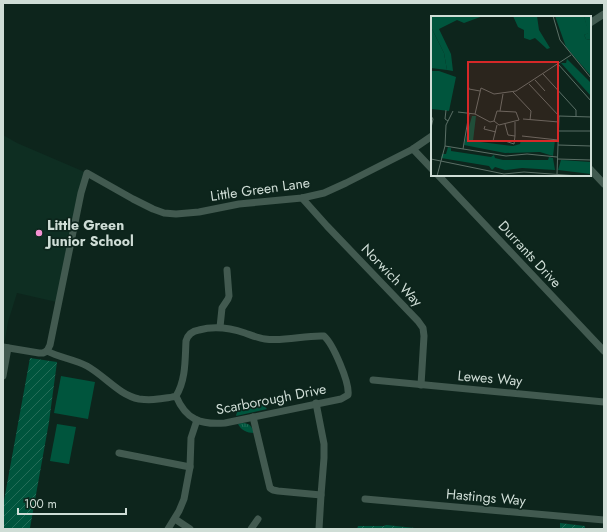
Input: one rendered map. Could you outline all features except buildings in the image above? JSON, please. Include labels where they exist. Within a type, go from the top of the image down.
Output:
[{"type":"street","points":[[591,22],[604,14]]},
{"type":"street","name":"Little Green Lane","points":[[47,351],[49,348],[81,193],[87,173],[133,199],[164,213],[176,214],[199,212],[238,204],[302,198],[324,193],[413,148],[431,137]]},
{"type":"street","points":[[413,148],[431,168]]},
{"type":"street","points":[[591,170],[604,184]]},
{"type":"street","name":"Durrants Drive","points":[[439,176],[604,351]]},
{"type":"street","name":"Norwich Way","points":[[302,198],[423,328],[424,336],[421,385]]},
{"type":"street","points":[[3,376],[5,348],[39,353],[47,351],[57,356],[77,361],[133,397],[148,400],[176,396],[179,392],[184,372],[187,337],[190,333],[204,328],[220,327],[222,308],[229,296],[227,270]]},
{"type":"street","name":"Scarborough Drive","points":[[176,396],[183,409],[190,417],[205,423],[213,424],[253,418],[340,399],[348,395],[347,384],[339,361],[329,341],[324,336],[266,339],[220,327]]},
{"type":"street","name":"Lewes Way","points":[[373,380],[604,402]]},
{"type":"street","points":[[316,404],[324,444],[319,529]]},
{"type":"street","points":[[253,418],[270,488],[278,491],[321,495]]},
{"type":"street","points":[[168,528],[175,519],[184,498],[190,467],[191,438],[197,420]]},
{"type":"street","points":[[119,453],[190,467]]},
{"type":"street","name":"Hastings Way","points":[[365,499],[604,520]]},
{"type":"street","points":[[175,519],[190,529]]},
{"type":"street","points":[[251,529],[258,519]]},
{"type":"shaded area","name":"Little Green Junior School","points":[[3,135],[17,143],[87,173],[61,303],[17,293],[8,322],[5,340],[3,340]]},
{"type":"green space","points":[[30,358],[57,362],[49,422],[30,528],[34,529],[3,529],[3,506]]},
{"type":"green space","points":[[61,376],[95,382],[88,419],[54,413]]},
{"type":"green space","points":[[254,400],[262,404],[267,409],[236,416],[242,405]]},
{"type":"green space","points":[[242,423],[250,426],[254,433],[247,432],[239,426],[238,424]]},
{"type":"green space","points":[[57,424],[76,427],[69,464],[50,461]]},
{"type":"green space","points":[[560,523],[585,526],[585,529],[560,529]]},
{"type":"green space","points":[[386,525],[417,529],[357,529],[358,526]]},
{"type":"place","name":"Little Green Junior School","points":[[39,233]]}]
